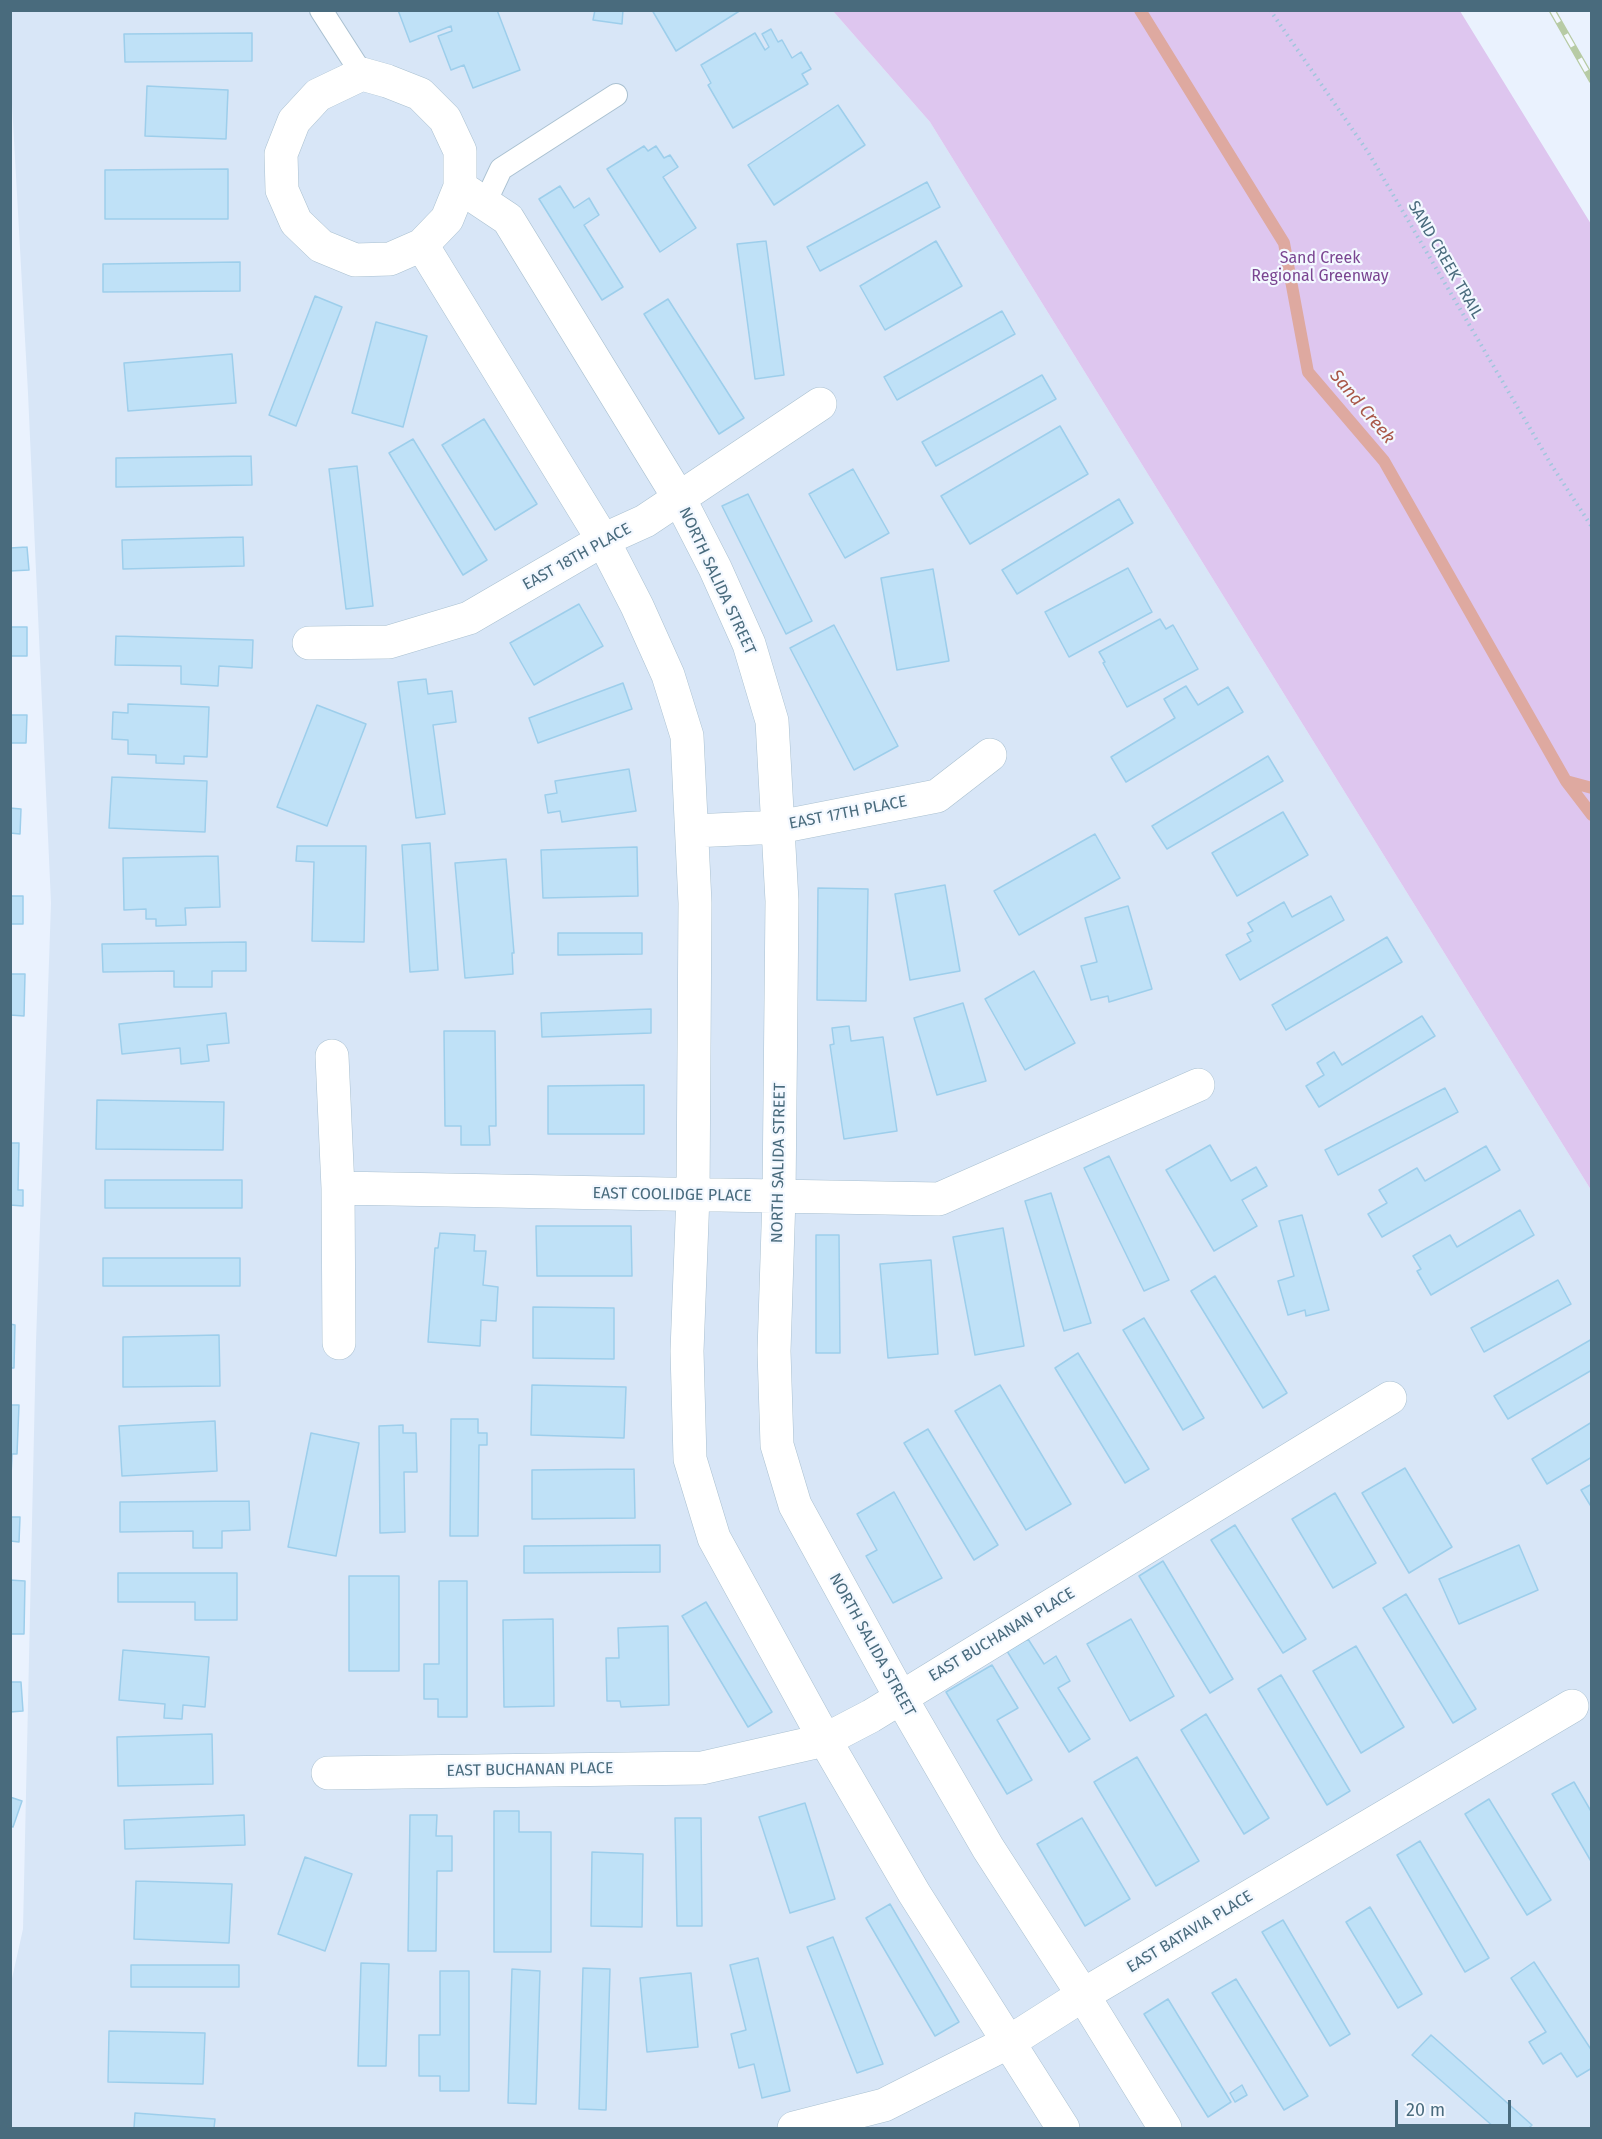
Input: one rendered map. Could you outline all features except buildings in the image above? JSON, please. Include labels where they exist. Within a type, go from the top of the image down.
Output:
[{"type":"street","points":[[363,74],[420,94],[445,119],[460,151],[473,195],[423,245],[390,259],[355,260],[321,246],[296,222],[282,190],[281,154],[294,121],[318,95],[363,74]]},
{"type":"street","name":"NORTH SALIDA STREET","points":[[473,195],[508,219],[679,498],[715,568],[753,655],[772,721],[782,901],[779,1197],[774,1352],[777,1445],[795,1505],[901,1698],[988,1848],[1165,2128]]},
{"type":"street","points":[[423,245],[603,540],[637,606],[668,675],[687,736],[695,903],[693,1195],[687,1352],[690,1459],[714,1538],[825,1740],[914,1893],[1063,2128]]},
{"type":"street","name":"EAST 18TH PLACE","points":[[309,643],[389,642],[469,618],[603,540],[645,520],[820,404]]},
{"type":"street","name":"EAST 17TH PLACE","points":[[693,831],[779,827],[937,796],[990,755]]},
{"type":"street","points":[[332,1056],[338,1188],[339,1343]]},
{"type":"street","name":"EAST COOLIDGE PLACE","points":[[338,1188],[939,1199],[1198,1085]]},
{"type":"street","name":"EAST BUCHANAN PLACE","points":[[328,1773],[702,1768],[825,1740],[901,1698],[1390,1398]]},
{"type":"street","name":"EAST BATAVIA PLACE","points":[[794,2128],[884,2105],[1009,2042],[1083,1995],[1572,1706]]},
{"type":"lane","points":[[321,10],[363,74]]},
{"type":"lane","points":[[473,195],[501,169],[616,95]]},
{"type":"path","name":"SAND CREEK TRAIL","points":[[1270,10],[1368,152],[1552,466],[1592,527]]},
{"type":"shaded area","points":[[11,11],[833,11],[930,122],[1591,1190],[1591,2128],[11,2128],[11,1983],[23,1929],[36,1342],[51,903],[28,393],[12,104],[11,262]]},
{"type":"green space","name":"Sand Creek Regional Greenway","points":[[833,11],[1460,11],[1591,224],[1591,1190],[930,122]]},
{"type":"waterway","name":"Sand Creek","points":[[1140,10],[1284,243],[1308,372],[1384,461],[1566,781],[1592,815]]},
{"type":"waterway","points":[[1566,781],[1592,788]]},
{"type":"railway","points":[[1552,10],[1592,80]]}]
